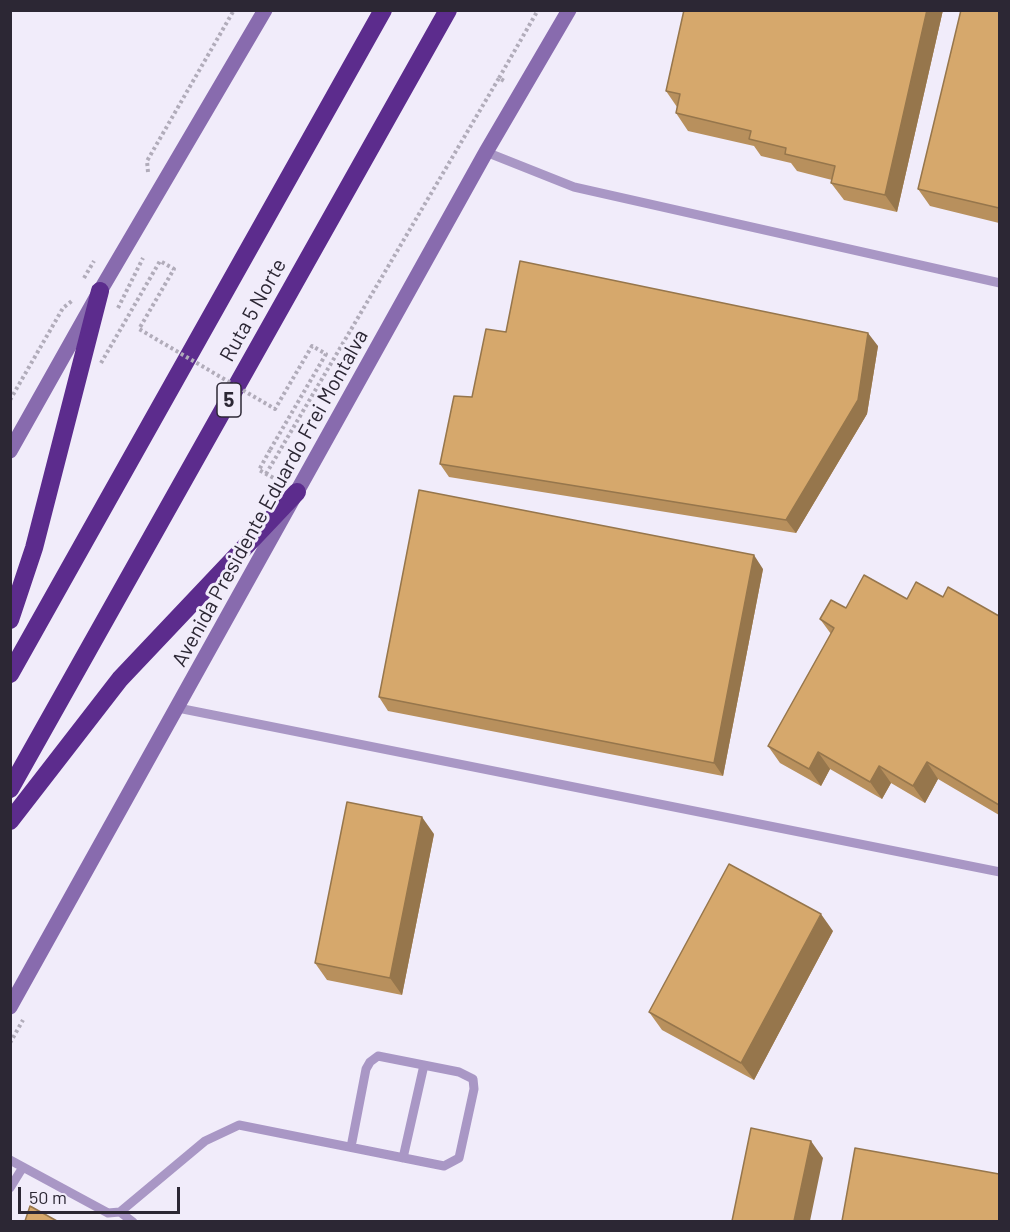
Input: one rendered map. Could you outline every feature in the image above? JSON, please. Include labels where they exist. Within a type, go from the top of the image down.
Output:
[{"type":"highway","name":"Ruta 5 Norte","points":[[10,674],[383,10]]},
{"type":"highway","name":"Ruta 5 Norte","points":[[10,789],[448,10]]},
{"type":"highway","points":[[10,621],[34,548],[100,291]]},
{"type":"highway","points":[[10,821],[120,679],[297,492]]},
{"type":"street","points":[[10,451],[100,291],[265,10]]},
{"type":"street","name":"Avenida Presidente Eduardo Frei Montalva","points":[[10,1007],[486,152],[569,10]]},
{"type":"lane","points":[[486,152],[574,187],[999,283]]},
{"type":"lane","points":[[178,708],[999,872]]},
{"type":"lane","points":[[10,1160],[108,1213],[120,1212],[205,1141],[239,1125],[444,1166],[452,1164],[459,1158],[474,1089],[473,1079],[459,1072],[378,1056],[370,1062],[366,1069],[351,1147]]},
{"type":"lane","points":[[403,1158],[424,1065]]},
{"type":"lane","points":[[10,1188],[23,1167]]},
{"type":"lane","points":[[120,1212],[133,1221]]},
{"type":"path","points":[[148,174],[147,161],[234,10]]},
{"type":"path","points":[[267,474],[538,10]]},
{"type":"path","points":[[499,78],[523,90]]},
{"type":"path","points":[[101,363],[160,261],[174,269],[139,329],[275,409],[312,346],[326,354],[259,470],[297,492]]},
{"type":"path","points":[[10,400],[63,308],[77,297]]},
{"type":"building","points":[[684,10],[927,10],[885,195],[831,183],[835,166],[785,154],[786,148],[749,139],[751,131],[676,113],[680,94],[666,91]]},
{"type":"building","points":[[961,10],[999,10],[999,208],[918,189]]},
{"type":"building","points":[[520,261],[868,333],[858,400],[786,520],[440,464],[454,396],[472,397],[486,329],[506,332]]},
{"type":"building","points":[[419,490],[754,555],[714,763],[379,697]]},
{"type":"building","points":[[864,575],[907,599],[916,582],[943,597],[948,587],[999,616],[999,805],[927,762],[913,786],[879,766],[870,782],[818,752],[809,769],[768,746],[834,628],[820,619],[831,600],[846,608]]},
{"type":"building","points":[[347,802],[422,817],[390,978],[315,963]]},
{"type":"building","points":[[729,864],[821,914],[741,1063],[649,1012]]},
{"type":"building","points":[[751,1128],[811,1141],[794,1221],[732,1221]]},
{"type":"building","points":[[855,1148],[999,1174],[999,1221],[842,1221]]},
{"type":"building","points":[[30,1206],[57,1221],[25,1221]]}]
